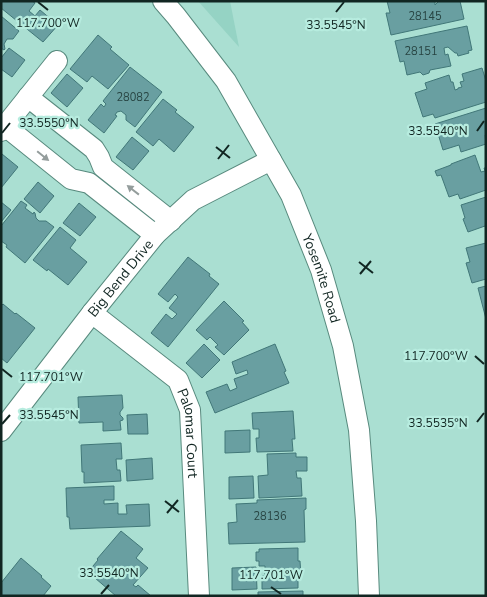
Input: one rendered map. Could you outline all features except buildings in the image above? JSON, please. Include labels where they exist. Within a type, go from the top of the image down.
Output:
[{"type":"street","name":"Yosemite Road","points":[[163,1],[226,81],[291,195],[321,270],[343,346],[359,430],[366,521],[369,596]]},
{"type":"street","points":[[57,61],[3,128],[71,178],[89,183],[155,235]]},
{"type":"street","points":[[28,97],[94,149],[103,167],[171,220]]},
{"type":"street","name":"Big Bend Drive","points":[[4,424],[155,235],[193,200],[271,160]]},
{"type":"street","points":[[89,183],[103,167]]},
{"type":"street","name":"Palomar Court","points":[[92,313],[178,380],[190,410],[199,596]]},
{"type":"shaded area","points":[[198,1],[230,1],[239,47]]}]
